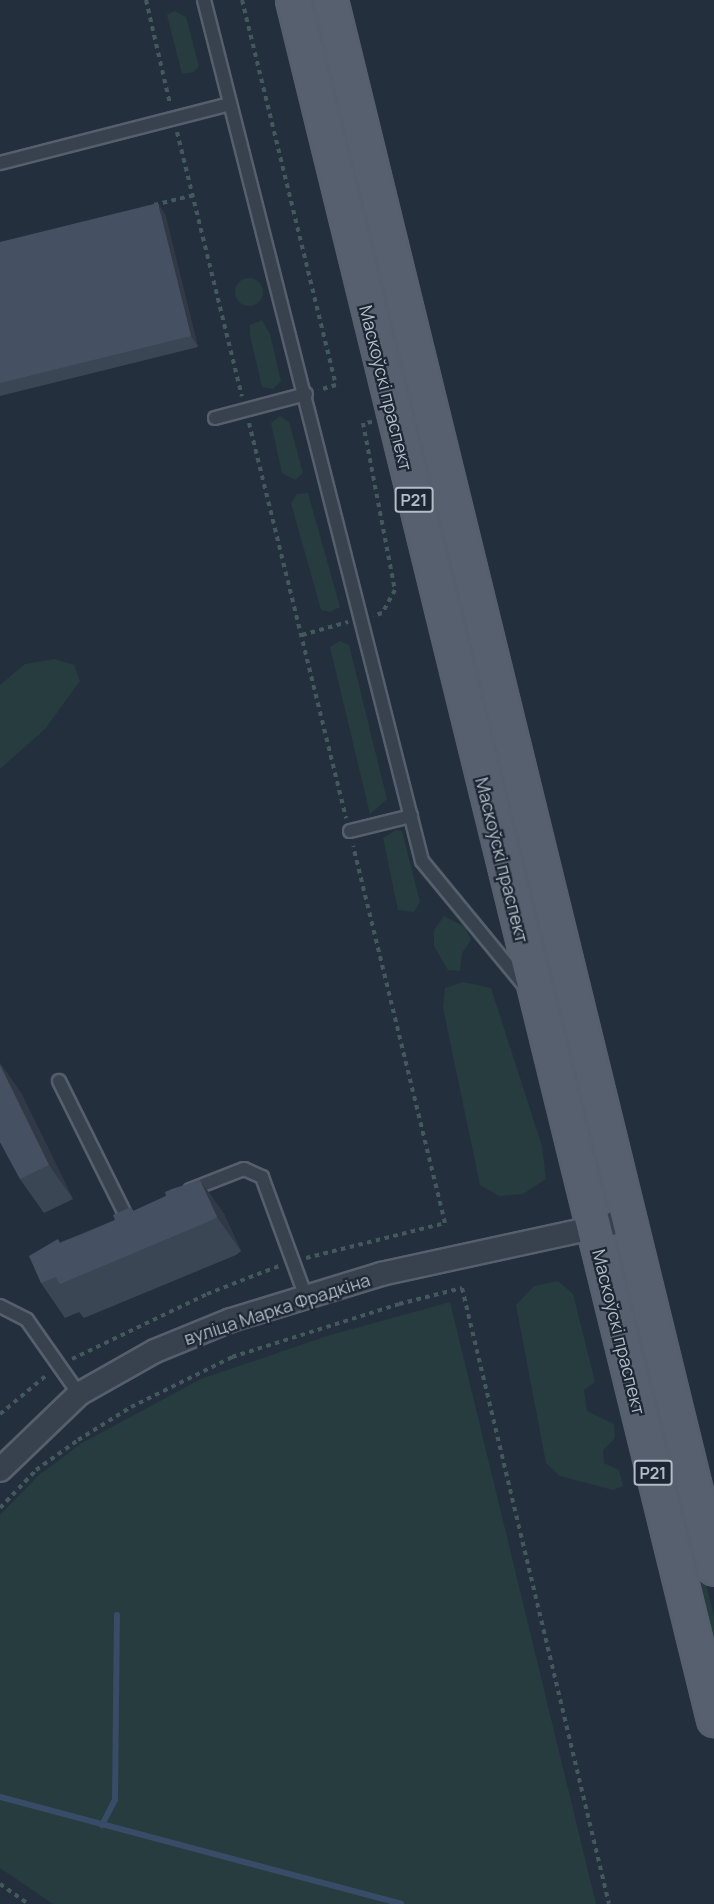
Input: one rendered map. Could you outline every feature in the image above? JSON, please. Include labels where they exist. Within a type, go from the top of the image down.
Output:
[{"type":"main road","name":"Маскоўскі праспект","points":[[293,0],[714,1719]]},
{"type":"main road","name":"Маскоўскі праспект","points":[[330,0],[714,1568]]},
{"type":"street","name":"вуліца Марка Фрадкіна","points":[[0,1470],[79,1394],[155,1351],[231,1320],[381,1275],[629,1220]]},
{"type":"lane","points":[[204,0],[306,394],[360,619],[422,861],[537,1000]]},
{"type":"lane","points":[[0,163],[230,104]]},
{"type":"lane","points":[[215,418],[306,394]]},
{"type":"lane","points":[[350,831],[411,816]]},
{"type":"lane","points":[[59,1081],[126,1216]]},
{"type":"lane","points":[[179,1194],[244,1169],[262,1177],[306,1297]]},
{"type":"lane","points":[[0,1306],[27,1320],[79,1394]]},
{"type":"path","points":[[0,1414],[58,1366],[207,1294],[292,1261],[446,1223],[146,0]]},
{"type":"path","points":[[242,0],[336,385],[306,394]]},
{"type":"path","points":[[148,206],[194,195]]},
{"type":"path","points":[[302,635],[382,613],[395,590],[363,423],[372,422]]},
{"type":"path","points":[[0,1508],[36,1470],[78,1440],[131,1407],[232,1357],[399,1304],[462,1288],[609,1904]]},
{"type":"path","points":[[0,1884],[29,1904]]},
{"type":"green space","points":[[175,11],[186,17],[199,66],[194,72],[182,74],[167,15]]},
{"type":"green space","points":[[249,278],[259,282],[263,292],[259,302],[249,306],[239,302],[235,292],[239,282]]},
{"type":"green space","points":[[262,320],[270,334],[281,381],[273,389],[262,387],[250,335],[250,325]]},
{"type":"green space","points":[[280,416],[289,422],[303,473],[295,480],[282,473],[271,423]]},
{"type":"green space","points":[[308,493],[340,607],[330,612],[321,610],[291,503],[297,494]]},
{"type":"green space","points":[[340,641],[349,645],[387,799],[370,814],[330,647]]},
{"type":"green space","points":[[55,659],[74,665],[80,681],[45,729],[0,769],[0,685],[25,664]]},
{"type":"green space","points":[[396,830],[402,831],[420,902],[414,912],[398,910],[383,838]]},
{"type":"green space","points":[[444,916],[465,927],[471,940],[462,953],[460,971],[448,970],[434,946],[434,930]]},
{"type":"green space","points":[[463,982],[491,988],[542,1146],[546,1179],[523,1194],[499,1196],[480,1185],[443,1008],[445,988]]},
{"type":"green space","points":[[630,1274],[714,1616],[714,1682],[615,1277]]},
{"type":"green space","points":[[558,1281],[573,1294],[595,1382],[584,1390],[587,1411],[614,1424],[615,1438],[603,1450],[604,1463],[619,1470],[623,1486],[613,1490],[560,1476],[546,1463],[516,1305],[534,1286]]},
{"type":"green space","points":[[450,1302],[596,1904],[53,1904],[0,1868],[0,1515],[39,1475],[82,1443],[201,1379],[327,1336]]},
{"type":"building","points":[[158,203],[191,336],[0,383],[0,242]]},
{"type":"building","points":[[0,1065],[49,1165],[20,1179],[0,1142]]},
{"type":"building","points":[[200,1180],[217,1217],[60,1284],[56,1277],[41,1283],[29,1256],[58,1239],[60,1243],[83,1234],[115,1220],[113,1215],[131,1207],[133,1211],[166,1196],[165,1192]]},
{"type":"waterway","points":[[102,1825],[115,1800],[117,1615]]},
{"type":"waterway","points":[[0,1797],[401,1904]]}]
